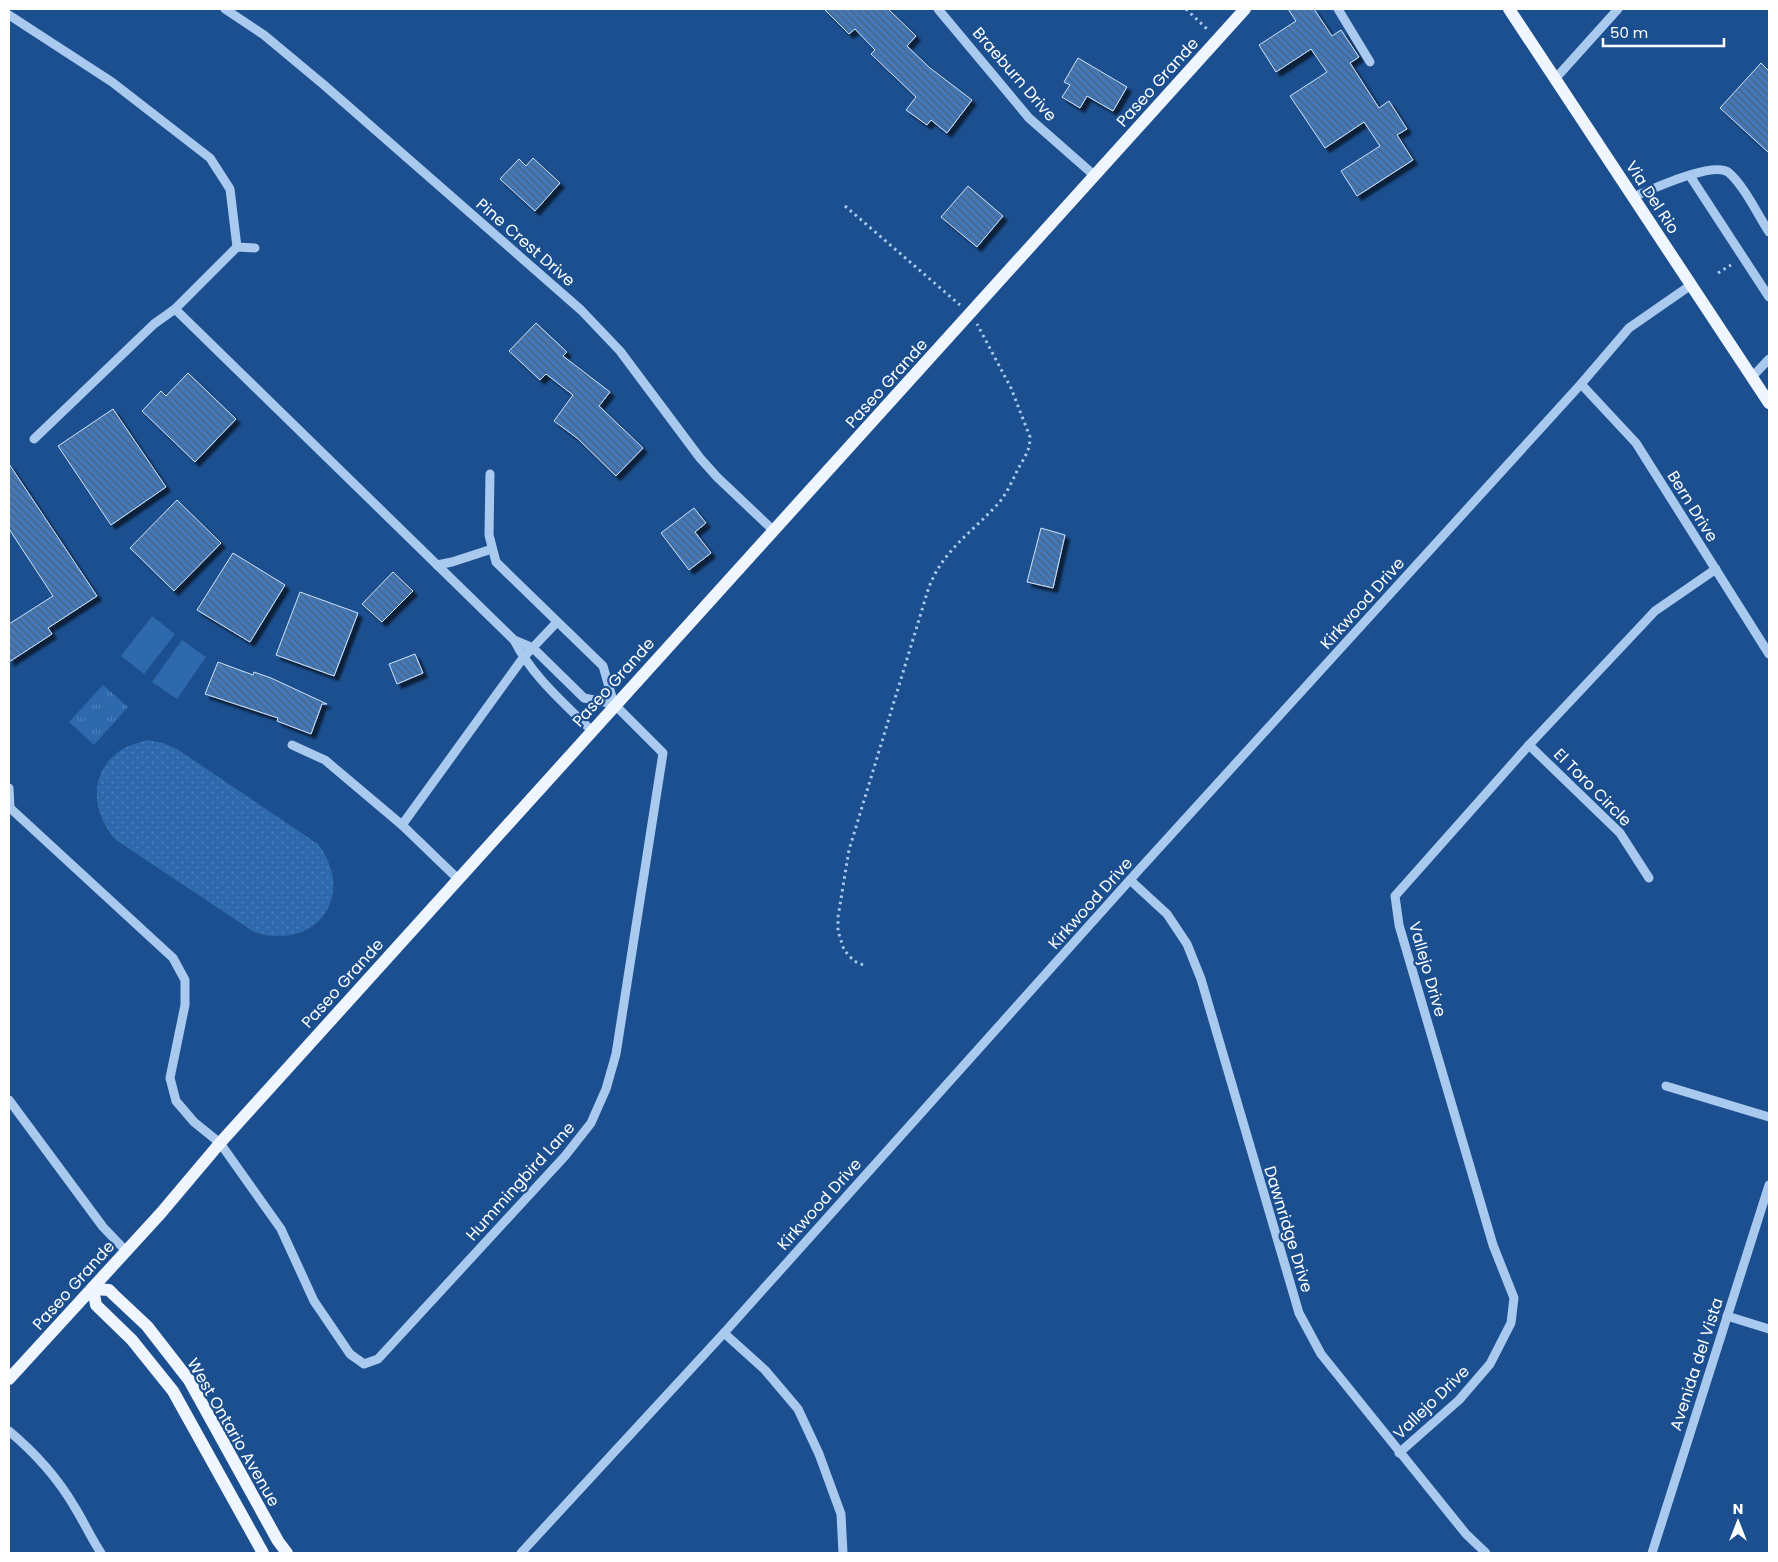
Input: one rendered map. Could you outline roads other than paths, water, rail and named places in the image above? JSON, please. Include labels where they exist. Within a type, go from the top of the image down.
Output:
[{"type":"main road","name":"Paseo Grande","points":[[9,1380],[93,1289],[220,1143],[614,704],[774,531],[1245,9]]},
{"type":"main road","name":"Via Del Rio","points":[[1509,9],[1769,403]]},
{"type":"main road","name":"West Ontario Avenue","points":[[263,1553],[173,1391],[132,1340],[96,1305],[93,1289],[109,1290],[146,1326],[189,1380],[287,1553]]},
{"type":"street","name":"Pine Crest Drive","points":[[225,9],[264,35],[324,85],[582,310],[620,351],[711,471],[774,531]]},
{"type":"street","name":"Braeburn Drive","points":[[938,9],[1029,118],[1095,176]]},
{"type":"street","points":[[1338,9],[1370,62]]},
{"type":"street","points":[[1555,79],[1618,9]]},
{"type":"street","points":[[9,15],[112,82],[210,158],[230,189],[237,247]]},
{"type":"street","points":[[1633,197],[1713,168],[1728,173],[1769,232]]},
{"type":"street","points":[[1690,176],[1769,297]]},
{"type":"street","points":[[34,439],[154,324],[175,309],[237,247],[255,248]]},
{"type":"street","name":"Kirkwood Drive","points":[[521,1553],[724,1333],[1130,880],[1581,384],[1629,328],[1691,285]]},
{"type":"street","points":[[175,309],[514,640],[523,658],[538,677],[591,730]]},
{"type":"street","points":[[1752,377],[1769,359]]},
{"type":"street","name":"Bern Drive","points":[[1581,384],[1636,444],[1769,654]]},
{"type":"street","points":[[490,474],[489,535],[496,562],[604,666],[614,704],[584,698],[533,648],[514,640]]},
{"type":"street","points":[[437,565],[492,549]]},
{"type":"street","name":"Vallejo Drive","points":[[1399,1453],[1459,1400],[1490,1364],[1511,1323],[1514,1298],[1493,1245],[1399,924],[1395,896],[1529,745],[1656,610],[1716,569]]},
{"type":"street","points":[[402,825],[523,658],[557,622]]},
{"type":"street","name":"Hummingbird Lane","points":[[220,1143],[281,1229],[314,1301],[350,1354],[364,1364],[378,1360],[565,1156],[591,1123],[606,1089],[616,1054],[663,753],[614,704]]},
{"type":"street","points":[[292,745],[325,760],[402,825],[458,879]]},
{"type":"street","name":"El Toro Circle","points":[[1529,745],[1620,833],[1649,878]]},
{"type":"street","points":[[9,788],[10,807],[174,958],[185,980],[185,1005],[170,1078],[176,1101],[194,1122],[220,1143]]},
{"type":"street","name":"Dawnridge Drive","points":[[1130,880],[1166,914],[1187,944],[1201,978],[1298,1313],[1321,1354],[1466,1534],[1486,1553]]},
{"type":"street","points":[[1666,1086],[1769,1117]]},
{"type":"street","points":[[9,1100],[103,1227],[126,1252]]},
{"type":"street","name":"Avenida del Vista","points":[[1652,1553],[1769,1185]]},
{"type":"street","points":[[1727,1316],[1769,1328]]},
{"type":"street","points":[[724,1333],[765,1370],[798,1409],[819,1454],[841,1514],[843,1553]]},
{"type":"street","points":[[9,1430],[32,1451],[54,1477],[74,1505],[101,1553]]}]
